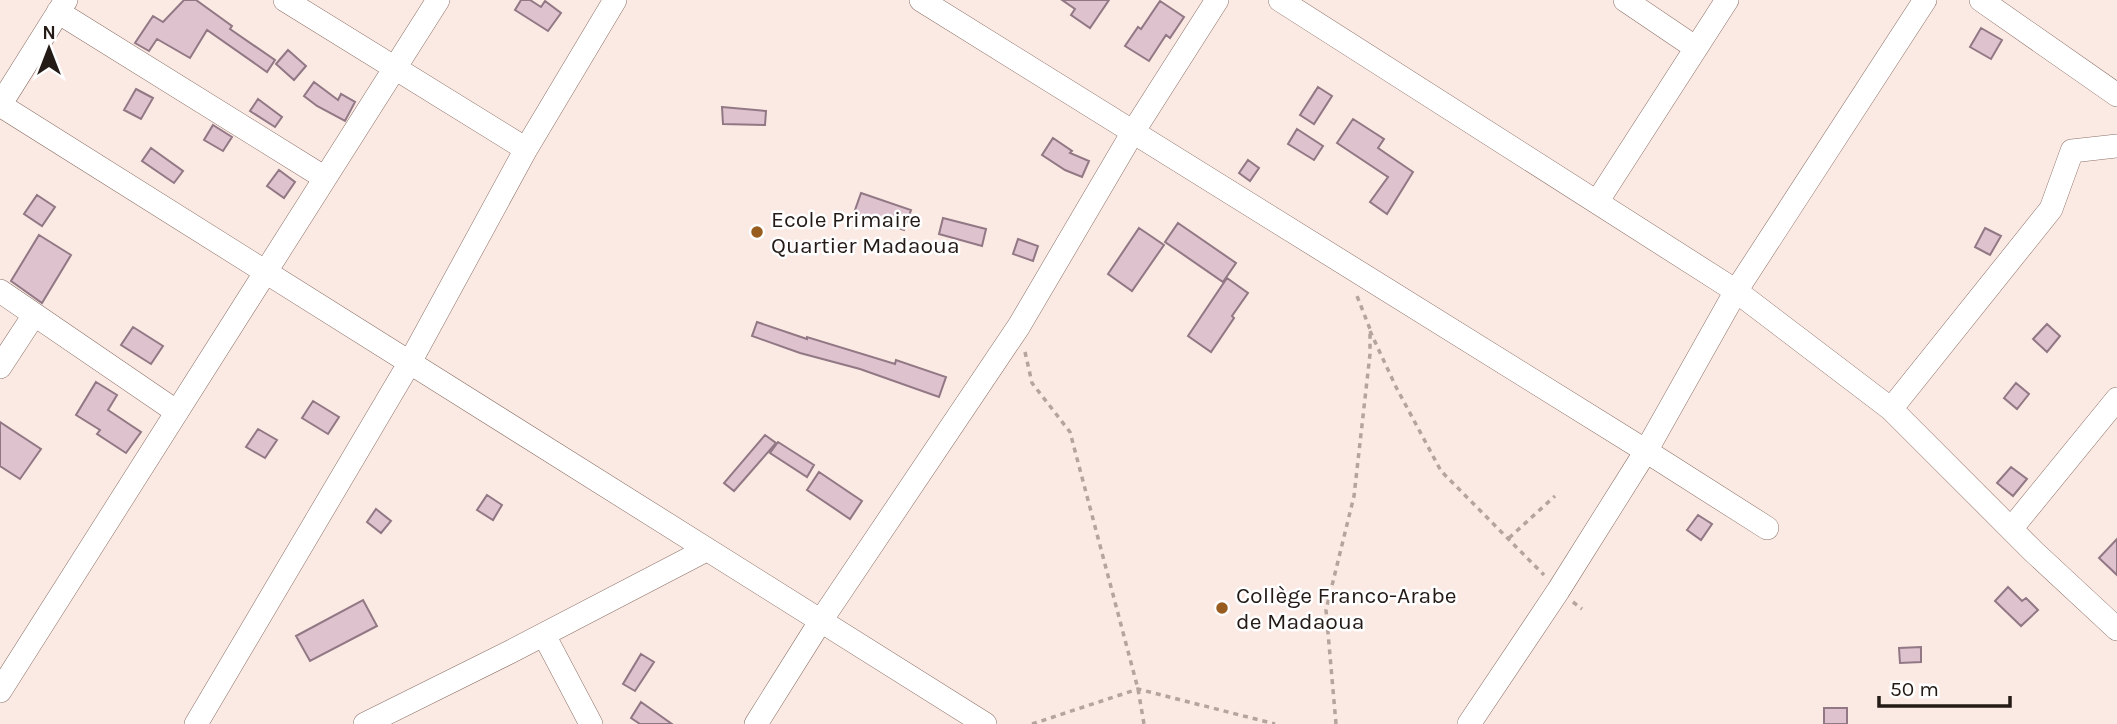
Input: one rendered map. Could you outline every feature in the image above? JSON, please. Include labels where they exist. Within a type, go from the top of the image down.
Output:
[{"type":"street","points":[[285,0],[526,149]]},
{"type":"street","points":[[0,691],[438,0]]},
{"type":"street","points":[[196,724],[410,362],[526,149],[615,0]]},
{"type":"street","points":[[921,0],[1767,528]]},
{"type":"street","points":[[756,724],[820,622],[1019,326],[1133,132],[1217,0]]},
{"type":"street","points":[[1280,0],[1736,290],[1891,409],[2011,529],[2117,629]]},
{"type":"street","points":[[1625,0],[1696,48]]},
{"type":"street","points":[[1597,202],[1727,0]]},
{"type":"street","points":[[1469,724],[1559,591],[1646,451],[1736,290],[1925,0]]},
{"type":"street","points":[[1980,0],[2117,95]]},
{"type":"street","points":[[325,178],[62,6],[0,105],[976,722]]},
{"type":"street","points":[[1891,409],[2051,209],[2071,151],[2117,146]]},
{"type":"street","points":[[0,291],[177,412]]},
{"type":"street","points":[[0,367],[34,315]]},
{"type":"street","points":[[2011,529],[2117,399]]},
{"type":"street","points":[[365,724],[706,550]]},
{"type":"street","points":[[544,635],[591,724]]},
{"type":"path","points":[[1345,265],[1396,387],[1441,471],[1559,591],[1581,609]]},
{"type":"path","points":[[1019,326],[1032,383],[1070,432],[1138,690],[1144,724]]},
{"type":"path","points":[[1336,724],[1326,610],[1354,496],[1370,355],[1370,329]]},
{"type":"path","points":[[1509,538],[1555,496]]},
{"type":"path","points":[[1032,724],[1138,690],[1275,724]]},
{"type":"building","points":[[184,0],[196,0],[232,26],[230,29],[275,60],[267,72],[207,30],[190,58],[157,39],[149,51],[135,43],[153,16],[163,22]]},
{"type":"building","points":[[521,0],[530,0],[541,7],[545,1],[561,13],[548,31],[515,10]]},
{"type":"building","points":[[1062,0],[1109,0],[1090,28],[1071,15],[1075,9]]},
{"type":"building","points":[[1160,1],[1184,17],[1170,38],[1166,35],[1149,61],[1125,46],[1138,27],[1141,29]]},
{"type":"building","points":[[1981,28],[2002,40],[1991,59],[1970,47]]},
{"type":"building","points":[[288,50],[306,66],[294,80],[276,64]]},
{"type":"building","points":[[314,82],[338,100],[341,94],[355,102],[345,121],[304,96]]},
{"type":"building","points":[[1318,87],[1332,96],[1314,124],[1300,115]]},
{"type":"building","points":[[136,89],[153,98],[141,119],[124,110]]},
{"type":"building","points":[[258,99],[282,117],[275,127],[250,111]]},
{"type":"building","points":[[722,107],[766,111],[765,125],[723,124]]},
{"type":"building","points":[[1353,119],[1384,139],[1378,148],[1413,172],[1387,214],[1370,202],[1388,177],[1337,143]]},
{"type":"building","points":[[213,125],[232,137],[223,151],[204,140]]},
{"type":"building","points":[[1297,129],[1323,146],[1314,160],[1288,144]]},
{"type":"building","points":[[1053,138],[1072,151],[1070,153],[1089,161],[1082,177],[1042,155]]},
{"type":"building","points":[[151,148],[183,171],[174,183],[142,161]]},
{"type":"building","points":[[1248,160],[1259,168],[1250,181],[1239,173]]},
{"type":"building","points":[[279,170],[295,182],[284,198],[267,186]]},
{"type":"building","points":[[861,193],[911,210],[904,230],[854,213]]},
{"type":"building","points":[[37,195],[55,207],[42,226],[24,214]]},
{"type":"building","points":[[943,218],[986,229],[982,246],[939,234]]},
{"type":"building","points":[[1178,223],[1236,263],[1223,282],[1165,242]]},
{"type":"building","points":[[1139,228],[1164,245],[1132,291],[1108,274]]},
{"type":"building","points":[[1985,228],[2001,236],[1990,255],[1975,247]]},
{"type":"building","points":[[39,235],[71,255],[42,303],[11,281]]},
{"type":"building","points":[[1018,239],[1038,246],[1033,261],[1013,254]]},
{"type":"building","points":[[1227,278],[1248,293],[1211,352],[1188,336]]},
{"type":"building","points":[[757,322],[895,364],[896,360],[946,377],[939,397],[860,369],[800,353],[752,336]]},
{"type":"building","points":[[2047,324],[2060,336],[2047,352],[2033,339]]},
{"type":"building","points":[[133,327],[163,346],[151,364],[121,345]]},
{"type":"building","points":[[96,382],[117,395],[108,410],[141,432],[126,453],[97,434],[100,430],[76,415]]},
{"type":"building","points":[[2016,383],[2029,394],[2017,409],[2004,398]]},
{"type":"building","points":[[313,401],[339,417],[328,434],[302,418]]},
{"type":"building","points":[[0,422],[41,449],[20,479],[0,466]]},
{"type":"building","points":[[258,429],[277,440],[265,458],[246,447]]},
{"type":"building","points":[[765,435],[776,443],[734,491],[724,483]]},
{"type":"building","points":[[778,442],[814,465],[807,477],[770,453]]},
{"type":"building","points":[[2011,467],[2027,479],[2013,496],[1997,483]]},
{"type":"building","points":[[819,472],[862,501],[850,519],[807,490]]},
{"type":"building","points":[[487,495],[502,505],[493,520],[477,510]]},
{"type":"building","points":[[376,509],[391,521],[381,533],[367,522]]},
{"type":"building","points":[[1698,515],[1712,524],[1701,540],[1687,530]]},
{"type":"building","points":[[2117,539],[2117,575],[2099,558]]},
{"type":"building","points":[[2008,587],[2022,601],[2026,598],[2038,610],[2021,626],[1995,601]]},
{"type":"building","points":[[363,600],[377,626],[310,661],[296,636]]},
{"type":"building","points":[[1921,647],[1921,662],[1900,663],[1899,648]]},
{"type":"building","points":[[641,654],[654,662],[635,691],[623,684]]},
{"type":"building","points":[[641,702],[672,724],[640,724],[631,718]]},
{"type":"building","points":[[1824,708],[1847,708],[1847,724],[1824,724]]},
{"type":"place","name":"Ecole Primaire Quartier Madaoua","points":[[757,232]]},
{"type":"place","name":"Collège Franco-Arabe de Madaoua","points":[[1222,608]]}]
